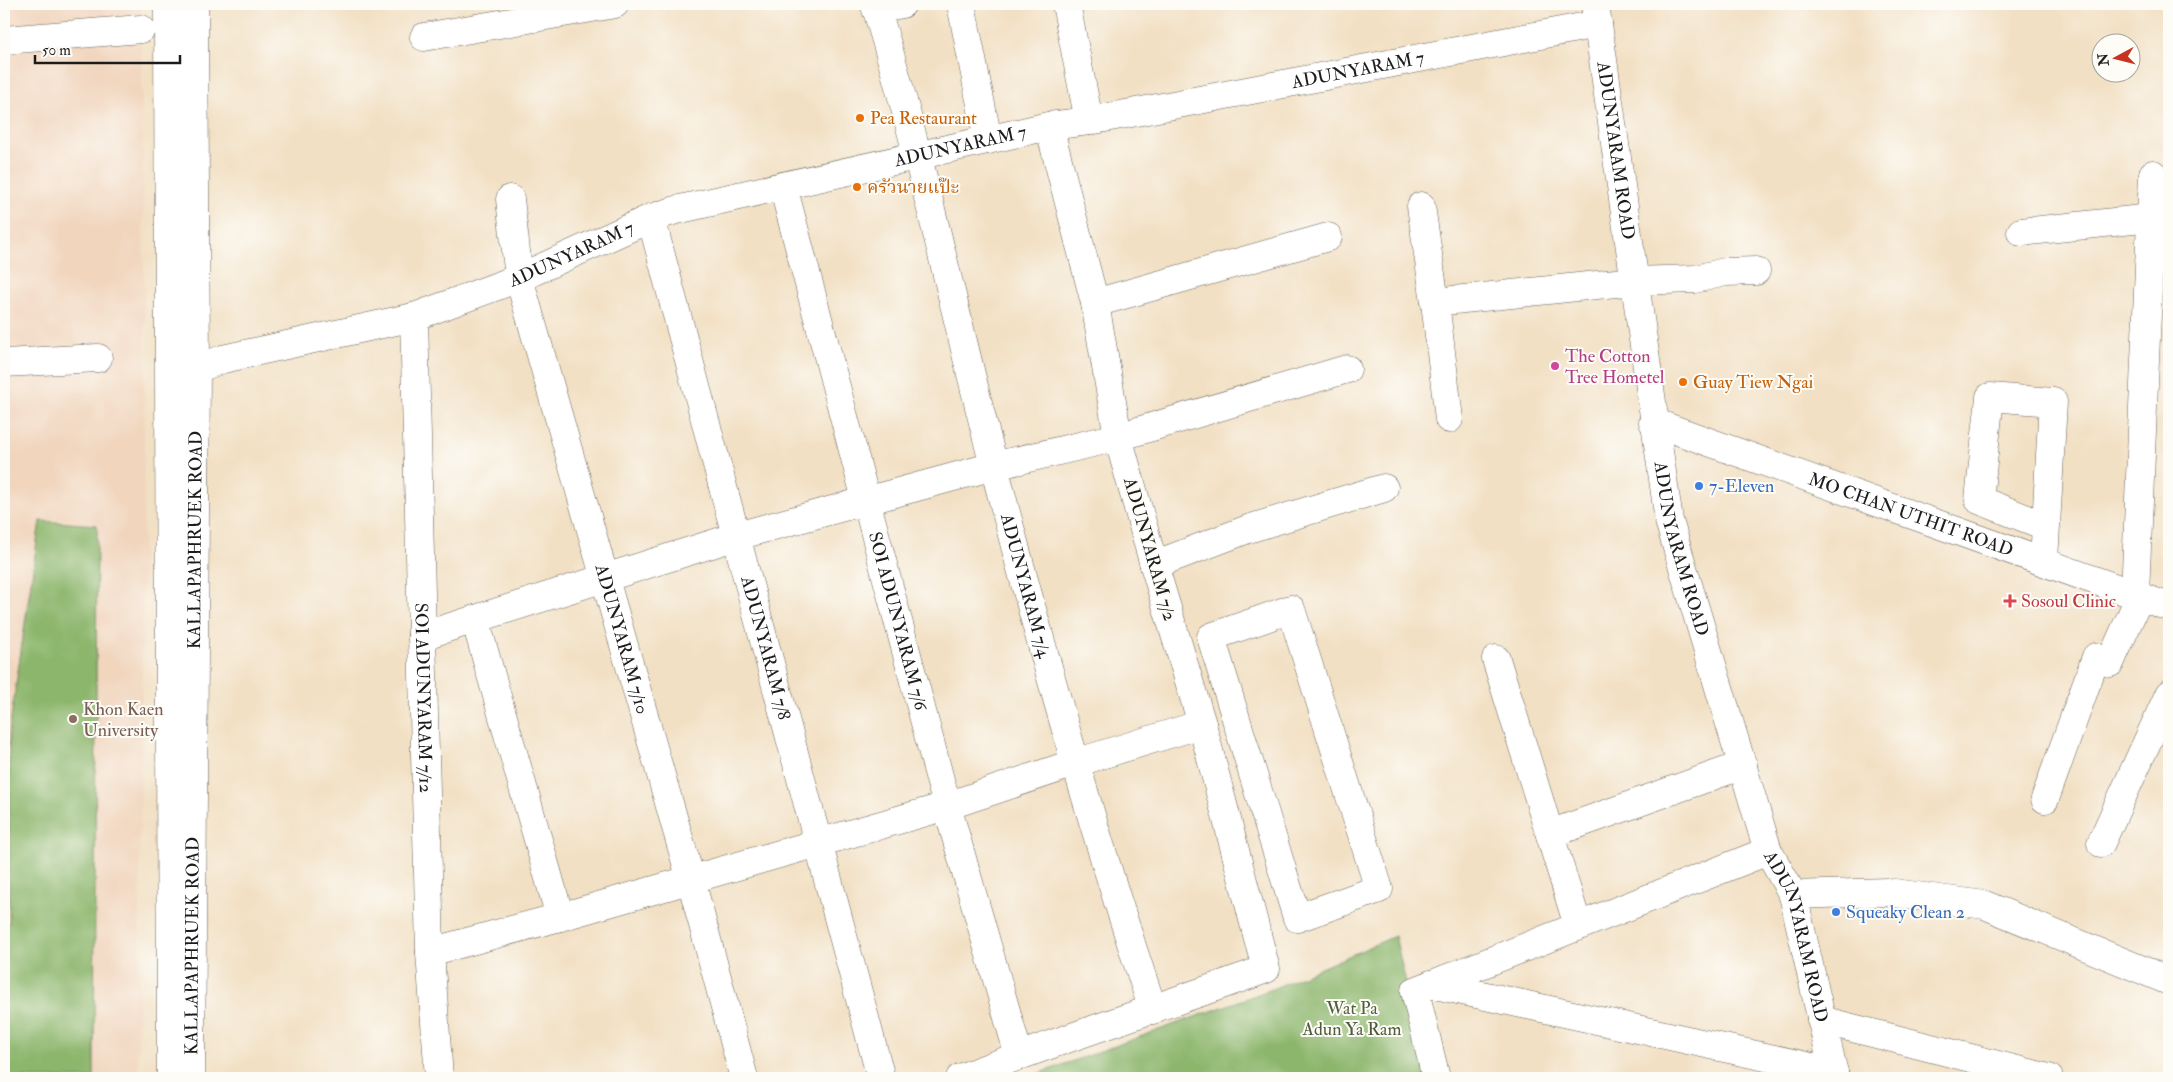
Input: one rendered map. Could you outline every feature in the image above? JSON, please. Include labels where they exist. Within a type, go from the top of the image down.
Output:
[{"type":"street","name":"KALLAPAPHRUEK ROAD","points":[[168,4],[171,1078]]},
{"type":"street","name":"KALLAPAPHRUEK ROAD","points":[[191,1078],[196,369],[194,4]]},
{"type":"street","points":[[424,37],[615,4]]},
{"type":"street","points":[[960,4],[988,140]]},
{"type":"street","points":[[1066,4],[1089,121]]},
{"type":"street","name":"ADUNYARAM 7/4","points":[[884,5],[918,156],[994,466],[1075,763],[1120,913],[1153,1010]]},
{"type":"street","name":"ADUNYARAM 7","points":[[196,369],[223,359],[414,318],[519,278],[651,218],[676,210],[1050,126],[1089,121],[1596,14]]},
{"type":"street","name":"ADUNYARAM ROAD","points":[[1596,14],[1635,281],[1653,422],[1669,522],[1768,851],[1793,895],[1835,1075]]},
{"type":"street","points":[[4,40],[141,29]]},
{"type":"street","name":"ADUNYARAM 7/2","points":[[1050,126],[1095,303],[1118,437],[1202,724],[1266,969],[1153,1010]]},
{"type":"street","points":[[2045,798],[2096,657],[2110,663],[2138,595],[2153,174]]},
{"type":"street","name":"SOI ADUNYARAM 7/6","points":[[783,186],[865,502],[947,806],[1019,1056]]},
{"type":"street","name":"ADUNYARAM 7/10","points":[[510,199],[519,278],[691,880],[744,1078]]},
{"type":"street","points":[[1421,206],[1449,419]]},
{"type":"street","name":"ADUNYARAM 7/8","points":[[651,218],[881,1078]]},
{"type":"street","points":[[2021,232],[2151,218]]},
{"type":"street","points":[[1095,303],[1328,236]]},
{"type":"street","points":[[1435,302],[1635,281],[1695,279],[1724,272],[1756,271]]},
{"type":"street","name":"SOI ADUNYARAM 7/12","points":[[414,318],[430,952],[440,1078]]},
{"type":"street","points":[[4,363],[98,358]]},
{"type":"street","points":[[422,636],[737,536],[994,466],[1118,437],[1347,369]]},
{"type":"street","points":[[2044,561],[2046,526],[2053,402],[1990,397],[1979,500],[2046,526]]},
{"type":"street","name":"MO CHAN UTHIT ROAD","points":[[1653,422],[2169,607]]},
{"type":"street","points":[[1154,565],[1248,529],[1384,488]]},
{"type":"street","points":[[1291,609],[1379,888],[1297,918],[1256,783],[1211,637],[1291,609]]},
{"type":"street","points":[[475,619],[560,917]]},
{"type":"street","points":[[1496,659],[1578,926]]},
{"type":"street","points":[[2101,843],[2169,694]]},
{"type":"street","points":[[430,952],[560,917],[947,806],[1075,763],[1202,724]]},
{"type":"street","points":[[1550,834],[1743,765]]},
{"type":"street","points":[[1220,794],[1256,783]]},
{"type":"street","points":[[1436,1078],[1415,991],[1768,851]]},
{"type":"street","points":[[1793,895],[1887,892],[1985,905],[2169,981]]},
{"type":"street","points":[[1431,984],[1835,1075]]},
{"type":"street","points":[[960,1078],[1153,1010]]},
{"type":"street","points":[[1821,1020],[2049,1078]]},
{"type":"shaded area","name":"Khon Kaen University","points":[[4,4],[141,4],[145,359],[138,1078],[4,1078]]},
{"type":"green space","points":[[40,521],[97,525],[94,1078],[4,1078],[4,924],[9,923],[9,732]]},
{"type":"green space","name":"Wat Pa Adun Ya Ram","points":[[1395,936],[1428,1078],[1026,1078],[1272,989]]},
{"type":"place","name":"Pea Restaurant","points":[[860,118]]},
{"type":"place","name":"ครัวนายแป๊ะ","points":[[857,187]]},
{"type":"place","name":"The Cotton Tree Hometel","points":[[1555,366]]},
{"type":"place","name":"Guay Tiew Ngai","points":[[1683,382]]},
{"type":"place","name":"7-Eleven","points":[[1699,486]]},
{"type":"place","name":"Sosoul Clinic","points":[[2010,601]]},
{"type":"place","name":"Khon Kaen University","points":[[73,719]]},
{"type":"place","name":"Squeaky Clean 2","points":[[1836,912]]}]
